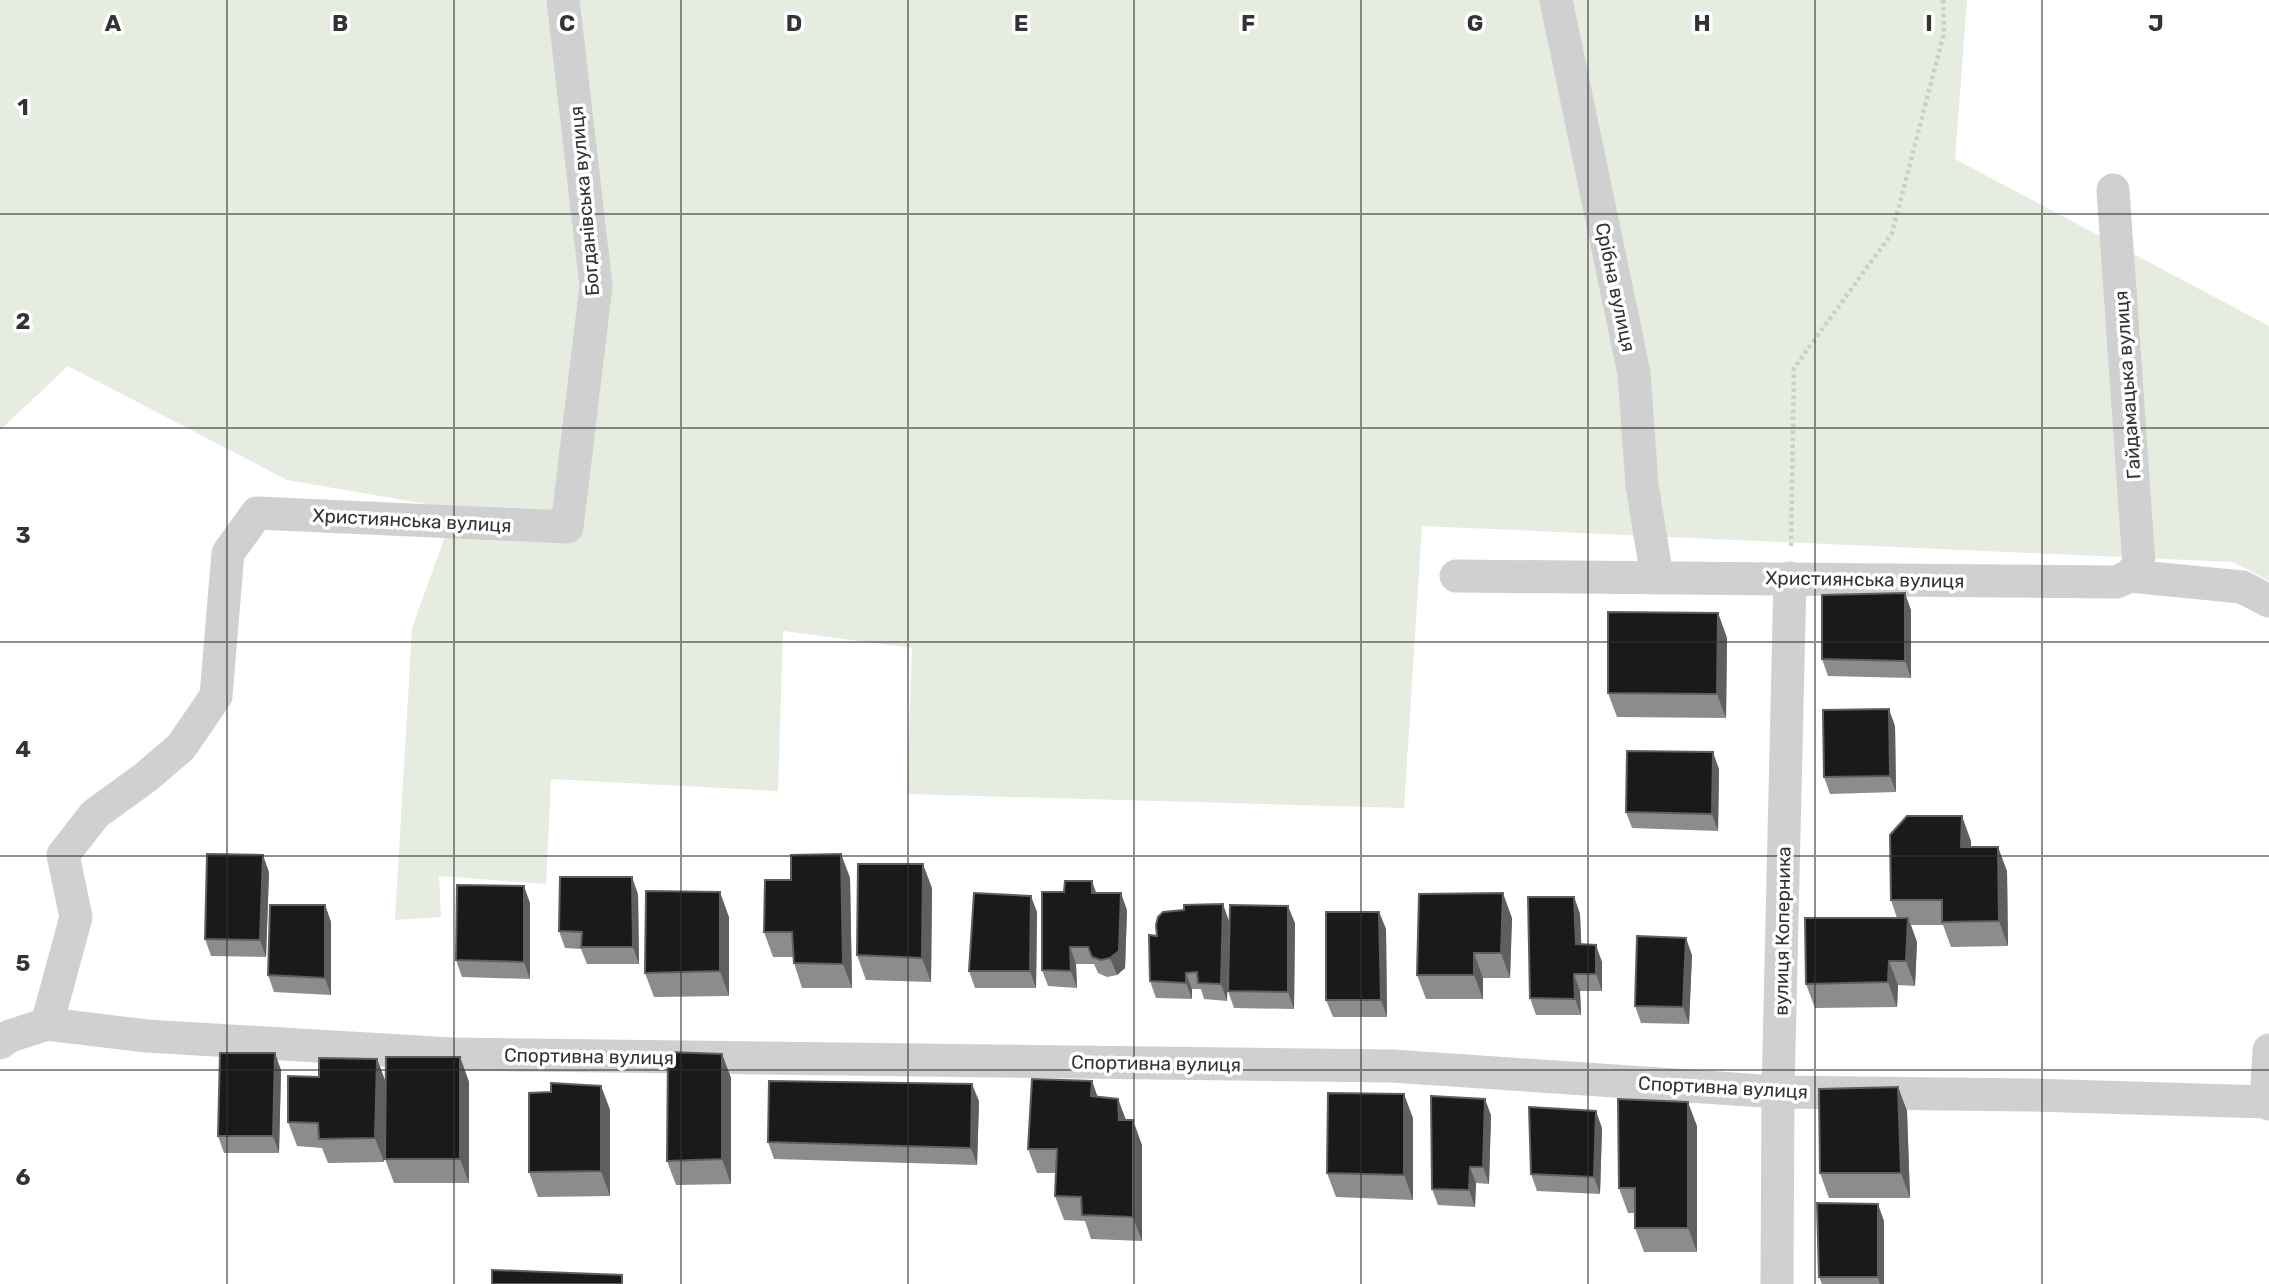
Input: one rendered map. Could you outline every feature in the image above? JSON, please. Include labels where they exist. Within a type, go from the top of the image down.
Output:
[{"type":"street","name":"Богданівська вулиця","points":[[563,0],[596,286],[567,527]]},
{"type":"street","name":"Срібна вулиця","points":[[1556,0],[1634,373],[1642,485],[1657,577]]},
{"type":"street","name":"Гайдамацька вулиця","points":[[2113,190],[2139,565],[2129,576]]},
{"type":"street","name":"Християнська вулиця","points":[[47,1024],[76,917],[63,855],[95,814],[146,777],[181,747],[216,696],[228,553],[257,513],[567,527]]},
{"type":"street","name":"Християнська вулиця","points":[[1456,576],[2117,582],[2129,576],[2242,587],[2269,601]]},
{"type":"street","name":"вулиця Коперника","points":[[1777,1284],[1778,1092],[1790,578]]},
{"type":"street","points":[[0,1043],[10,1036],[47,1024]]},
{"type":"street","name":"Спортивна вулиця","points":[[47,1024],[147,1035],[452,1055],[1392,1066],[1778,1092],[2030,1095],[2268,1103]]},
{"type":"street","points":[[2268,1103],[2269,1050]]},
{"type":"path","points":[[1790,578],[1794,368],[1892,233],[1944,33],[1943,0]]},
{"type":"shaded area","points":[[0,0],[1967,0],[1955,159],[2269,326],[2269,581],[2233,562],[1422,526],[1404,808],[907,794],[912,648],[783,631],[778,791],[551,779],[546,884],[439,876],[441,917],[395,920],[412,628],[455,509],[287,480],[68,366],[0,430]]},
{"type":"building","points":[[1905,593],[1905,661],[1822,659],[1822,595]]},
{"type":"building","points":[[1608,612],[1718,613],[1717,694],[1608,693]]},
{"type":"building","points":[[1889,709],[1890,776],[1824,777],[1823,710]]},
{"type":"building","points":[[1627,751],[1713,752],[1712,814],[1626,812]]},
{"type":"building","points":[[1907,816],[1962,816],[1961,847],[1998,847],[1999,921],[1942,922],[1942,900],[1891,900],[1890,835]]},
{"type":"building","points":[[207,854],[263,855],[260,940],[205,939]]},
{"type":"building","points":[[841,854],[843,964],[794,963],[792,932],[764,932],[765,880],[791,880],[791,855]]},
{"type":"building","points":[[858,864],[923,864],[922,958],[857,955]]},
{"type":"building","points":[[560,877],[632,877],[633,947],[581,947],[582,932],[559,931]]},
{"type":"building","points":[[1065,881],[1092,881],[1092,893],[1121,893],[1119,951],[1110,958],[1101,960],[1092,957],[1088,947],[1070,947],[1071,971],[1042,970],[1042,892],[1064,892]]},
{"type":"building","points":[[457,885],[524,886],[524,962],[456,960]]},
{"type":"building","points":[[646,891],[720,892],[720,971],[645,973]]},
{"type":"building","points":[[974,893],[1031,896],[1030,971],[969,971]]},
{"type":"building","points":[[1503,893],[1501,953],[1474,953],[1474,975],[1417,975],[1419,894]]},
{"type":"building","points":[[1528,897],[1574,897],[1576,944],[1596,945],[1596,974],[1574,974],[1575,999],[1530,998]]},
{"type":"building","points":[[1223,904],[1221,984],[1198,983],[1197,972],[1186,973],[1186,983],[1150,981],[1149,935],[1157,936],[1158,917],[1163,912],[1184,910],[1184,905]]},
{"type":"building","points":[[270,905],[325,905],[325,978],[268,975]]},
{"type":"building","points":[[1230,905],[1288,906],[1288,992],[1228,991]]},
{"type":"building","points":[[1326,912],[1379,912],[1381,1000],[1326,1000]]},
{"type":"building","points":[[1805,918],[1908,918],[1906,961],[1889,961],[1888,982],[1806,984]]},
{"type":"building","points":[[1637,936],[1686,938],[1683,1007],[1635,1006]]},
{"type":"building","points":[[668,1052],[722,1054],[722,1159],[667,1161]]},
{"type":"building","points":[[220,1053],[275,1053],[273,1136],[218,1136]]},
{"type":"building","points":[[386,1057],[460,1057],[460,1159],[385,1159]]},
{"type":"building","points":[[319,1058],[377,1059],[375,1138],[319,1139],[318,1123],[288,1122],[288,1076],[319,1077]]},
{"type":"building","points":[[1032,1079],[1092,1081],[1091,1096],[1118,1099],[1119,1120],[1133,1120],[1133,1217],[1082,1215],[1081,1197],[1055,1196],[1057,1149],[1028,1149]]},
{"type":"building","points":[[769,1081],[972,1084],[971,1148],[768,1142]]},
{"type":"building","points":[[551,1083],[601,1086],[601,1171],[529,1172],[529,1093],[551,1092]]},
{"type":"building","points":[[1898,1087],[1901,1173],[1820,1173],[1819,1089]]},
{"type":"building","points":[[1328,1093],[1404,1094],[1404,1175],[1327,1173]]},
{"type":"building","points":[[1431,1096],[1485,1099],[1483,1167],[1470,1167],[1469,1190],[1432,1189]]},
{"type":"building","points":[[1618,1099],[1688,1102],[1688,1228],[1635,1228],[1635,1188],[1619,1188]]},
{"type":"building","points":[[1529,1107],[1596,1111],[1594,1177],[1531,1174]]},
{"type":"building","points":[[1817,1203],[1878,1204],[1878,1277],[1819,1277]]},
{"type":"building","points":[[492,1270],[622,1275],[622,1284],[492,1284]]}]
